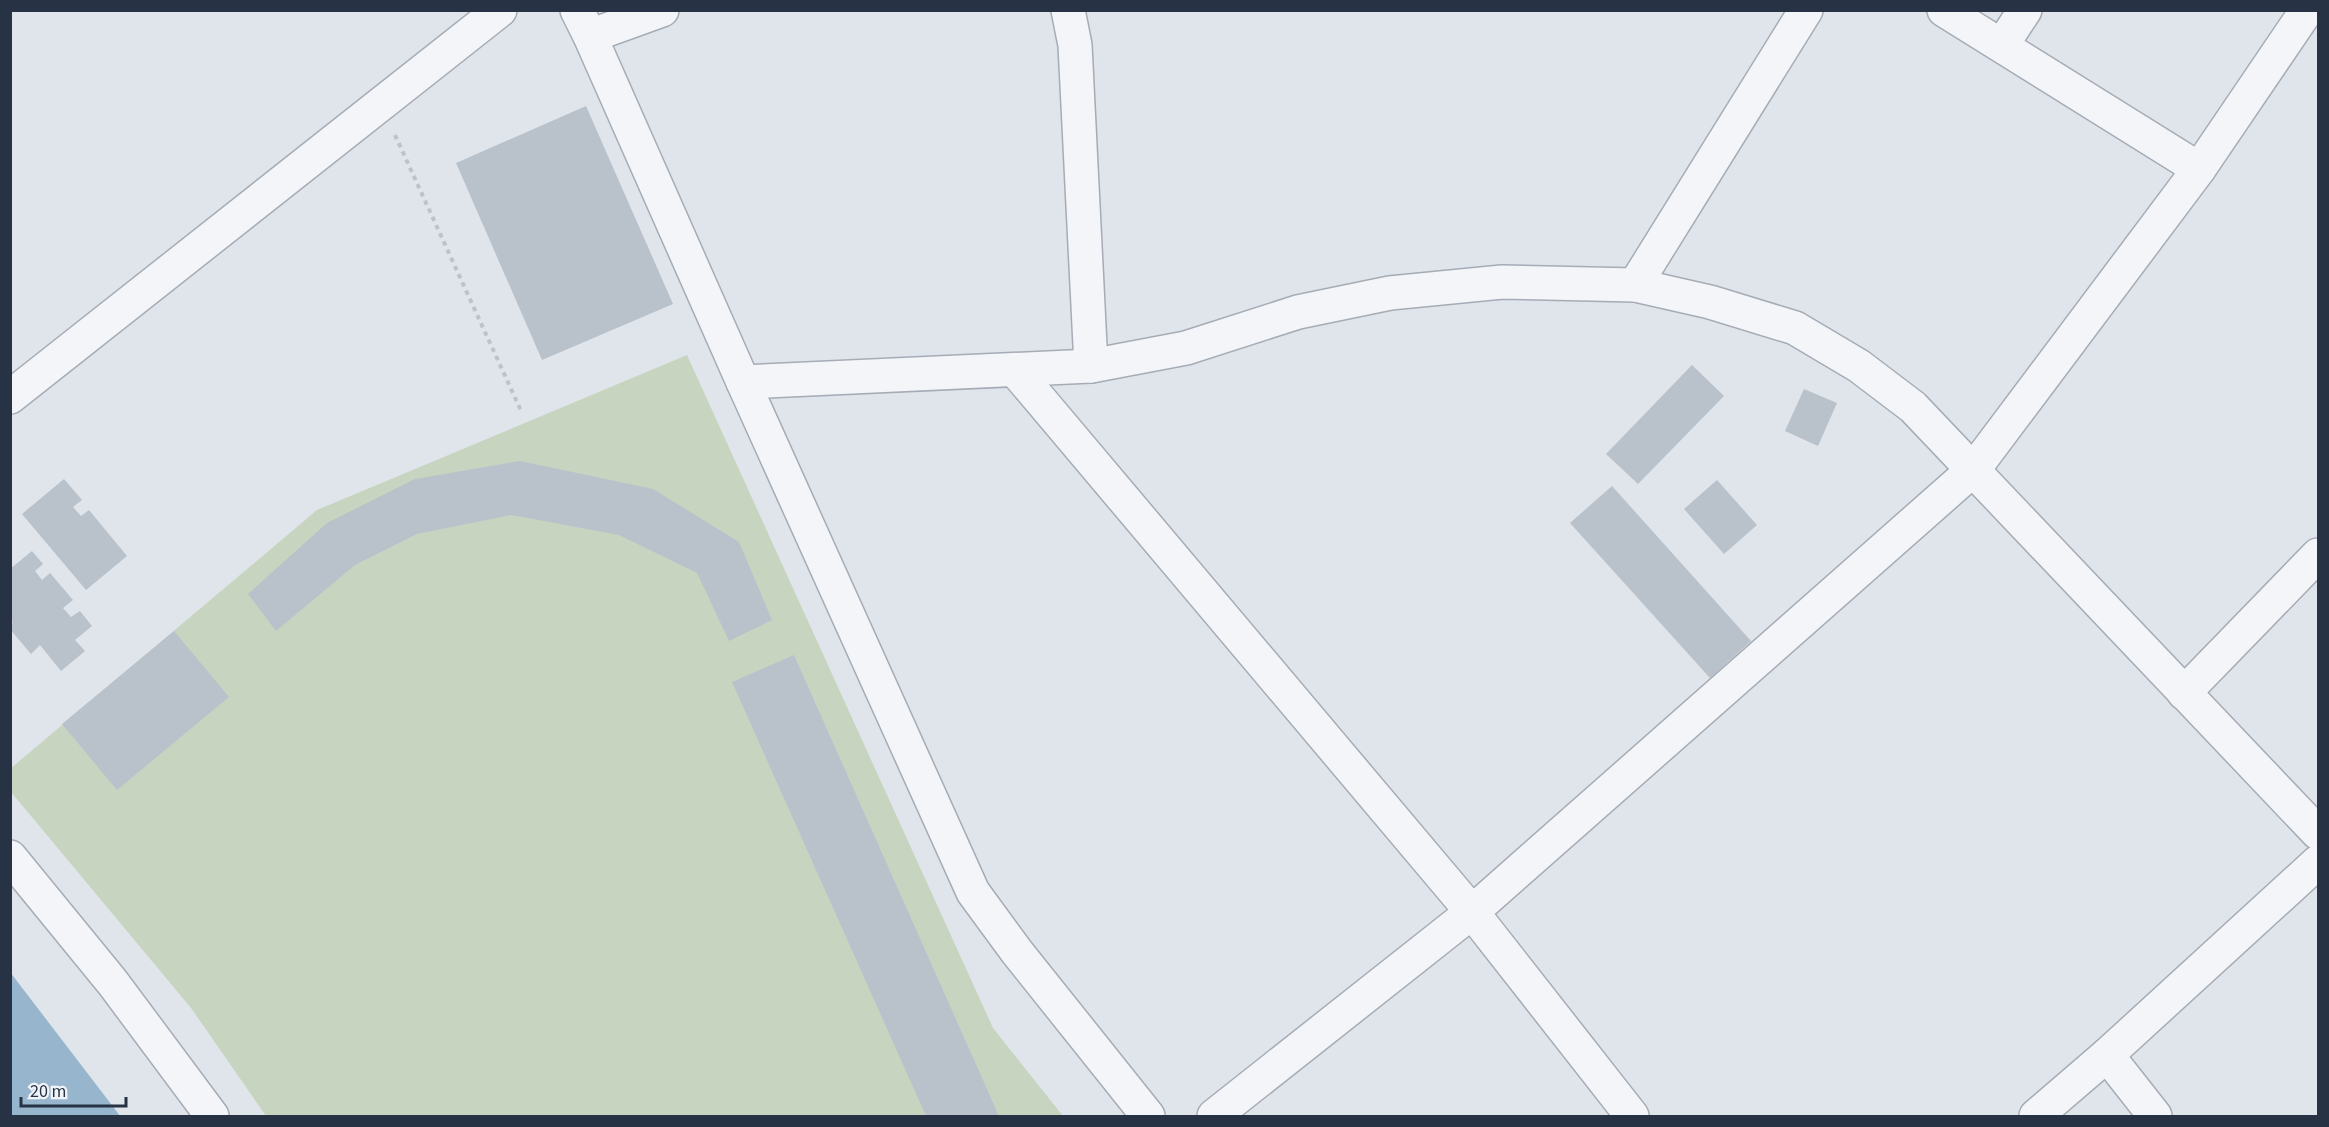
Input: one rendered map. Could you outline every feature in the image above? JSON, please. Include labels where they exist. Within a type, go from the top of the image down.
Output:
[{"type":"street","points":[[10,397],[500,10]]},
{"type":"street","points":[[662,10],[583,23],[742,382],[973,892],[1017,952],[1148,1116]]},
{"type":"street","points":[[1068,10],[1076,45],[1091,366]]},
{"type":"street","points":[[1635,285],[1806,10]]},
{"type":"street","points":[[1944,10],[2199,169]]},
{"type":"street","points":[[2002,45],[2025,10]]},
{"type":"street","points":[[1214,1116],[1472,912],[1974,469],[2199,169],[2293,15]]},
{"type":"street","points":[[742,382],[1091,366],[1186,348],[1298,312],[1390,293],[1502,282],[1635,285],[1710,302],[1795,328],[1860,366],[1914,407],[2319,833]]},
{"type":"street","points":[[1015,370],[1472,912],[1632,1116]]},
{"type":"street","points":[[2184,693],[2319,555]]},
{"type":"street","points":[[10,857],[113,983],[212,1116]]},
{"type":"street","points":[[2036,1116],[2107,1055],[2319,862]]},
{"type":"street","points":[[2107,1055],[2155,1116]]},
{"type":"path","points":[[380,103],[522,413]]},
{"type":"green space","points":[[687,355],[993,1028],[1063,1116],[266,1116],[191,1008],[11,792],[10,769],[317,510]]},
{"type":"water","points":[[10,972],[111,1104],[120,1116],[11,1116]]},
{"type":"building","points":[[586,106],[673,304],[542,360],[456,163]]},
{"type":"building","points":[[1692,365],[1724,396],[1638,484],[1606,454]]},
{"type":"building","points":[[1804,389],[1837,403],[1818,446],[1785,431]]},
{"type":"building","points":[[520,461],[653,489],[739,542],[772,620],[729,641],[697,573],[619,535],[511,515],[417,534],[355,565],[276,631],[248,594],[327,523],[415,479]]},
{"type":"building","points":[[64,479],[82,500],[73,507],[81,516],[89,510],[127,556],[86,590],[22,514]]},
{"type":"building","points":[[1717,480],[1757,525],[1724,554],[1684,509]]},
{"type":"building","points":[[1612,486],[1751,641],[1710,678],[1570,523]]},
{"type":"building","points":[[32,551],[43,564],[35,571],[42,580],[50,573],[73,600],[63,608],[71,617],[80,611],[92,626],[75,640],[85,651],[61,671],[40,645],[31,654],[10,629],[13,622],[10,619],[10,569]]},
{"type":"building","points":[[174,631],[229,697],[117,790],[62,724]]},
{"type":"building","points":[[794,655],[999,1116],[926,1116],[732,682]]}]
